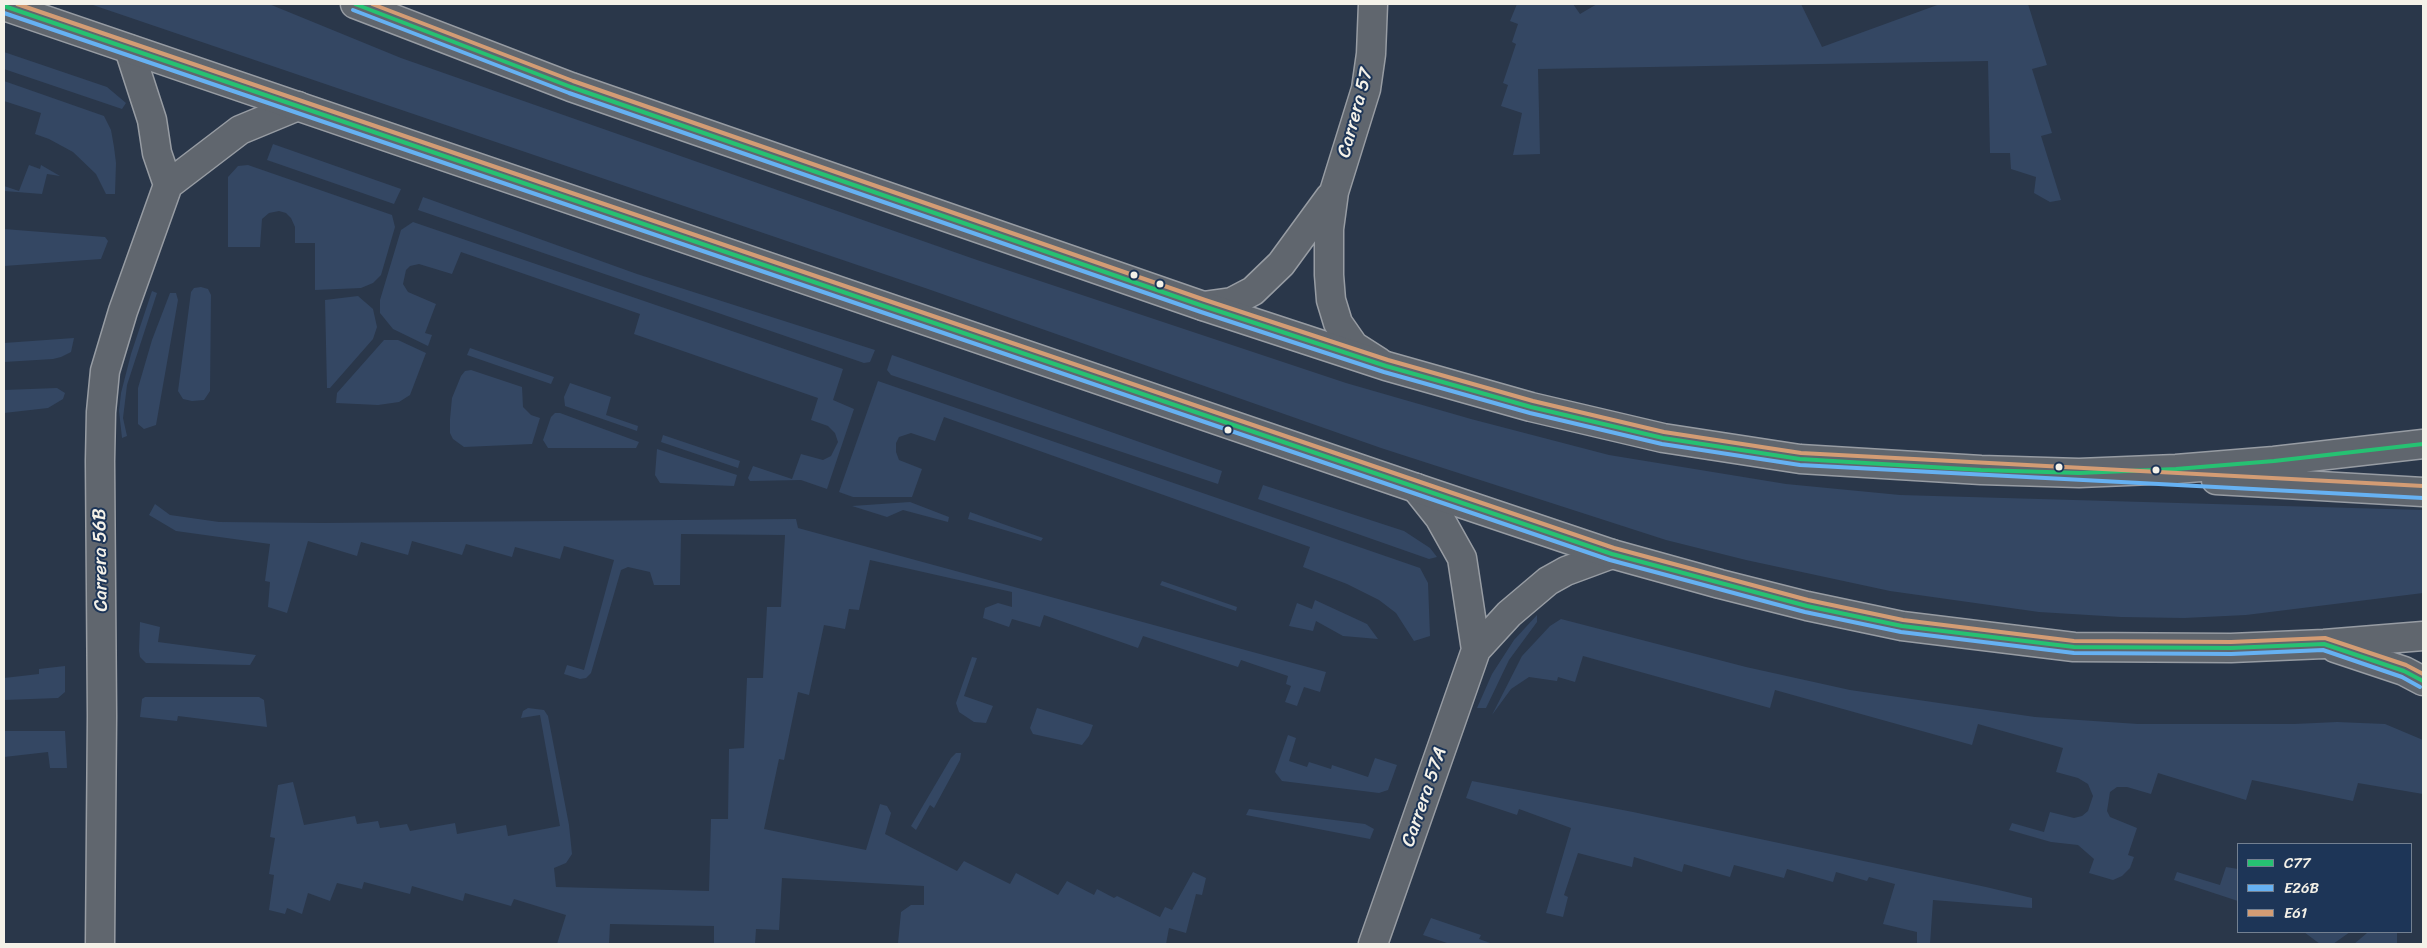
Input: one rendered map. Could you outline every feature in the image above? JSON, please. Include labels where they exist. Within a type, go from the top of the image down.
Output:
[{"type":"main road","points":[[355,4],[571,87],[1203,306],[1386,366],[1531,407],[1664,438],[1800,459],[2423,492]]},
{"type":"main road","name":"Carrera 57","points":[[1373,4],[1371,54],[1366,89],[1334,192],[1329,229],[1329,275],[1331,300],[1338,323],[1354,346],[1386,366]]},
{"type":"main road","points":[[4,6],[1416,488],[1612,554],[1720,584],[1807,606],[1902,626],[2074,647],[2231,648],[2324,644],[2423,636]]},
{"type":"main road","points":[[128,49],[152,120],[157,153],[168,185],[240,130],[298,106]]},
{"type":"main road","name":"Carrera 56B","points":[[100,944],[102,716],[101,412],[105,371],[123,311],[168,185]]},
{"type":"main road","name":"Carrera 57","points":[[1203,306],[1232,302],[1253,291],[1281,264],[1334,192]]},
{"type":"main road","points":[[2080,473],[2176,469],[2274,461],[2423,444]]},
{"type":"main road","name":"Carrera 57A","points":[[1416,488],[1438,516],[1462,558],[1476,650]]},
{"type":"main road","name":"Carrera 57A","points":[[1373,944],[1476,650],[1509,614],[1548,581],[1566,571],[1612,554]]},
{"type":"main road","points":[[2324,644],[2404,671],[2423,681]]},
{"type":"shaded area","points":[[90,4],[269,4],[401,58],[977,260],[1346,383],[1471,419],[1609,455],[1786,484],[1900,495],[2423,510],[2423,593],[2246,615],[2184,618],[2121,617],[2039,612],[1890,591],[1746,560],[1666,540],[1381,448],[928,289]]},
{"type":"shaded area","points":[[1517,4],[1573,4],[1580,14],[1597,4],[1801,4],[1822,47],[1940,4],[2028,4],[2047,65],[2032,69],[2052,133],[2041,136],[2061,200],[2050,202],[2034,193],[2036,177],[2011,169],[2010,153],[1990,153],[1988,61],[1538,69],[1540,154],[1513,155],[1522,113],[1501,106],[1508,85],[1503,83],[1516,44],[1512,42],[1518,24],[1510,21]]},
{"type":"shaded area","points":[[4,52],[107,87],[126,103],[122,109],[4,69]]},
{"type":"shaded area","points":[[4,81],[104,116],[111,130],[114,147],[116,163],[115,194],[106,194],[96,174],[73,152],[35,134],[41,113],[4,101]]},
{"type":"shaded area","points":[[273,144],[401,189],[394,204],[267,160]]},
{"type":"shaded area","points":[[29,165],[40,169],[41,165],[60,176],[47,174],[42,194],[4,191],[4,186],[19,191]]},
{"type":"shaded area","points":[[248,165],[392,215],[395,227],[381,275],[373,283],[361,288],[315,290],[315,243],[295,243],[295,227],[291,218],[286,213],[279,211],[269,213],[262,219],[260,247],[228,247],[228,177],[238,166]]},
{"type":"shaded area","points":[[423,197],[637,274],[875,350],[870,362],[864,363],[418,210]]},
{"type":"shaded area","points":[[413,222],[843,369],[833,400],[854,409],[827,489],[801,480],[750,481],[748,478],[753,466],[792,479],[801,454],[823,460],[831,456],[838,442],[835,433],[828,426],[811,420],[818,398],[634,334],[640,314],[461,252],[452,274],[419,264],[410,266],[406,270],[403,284],[408,292],[436,304],[425,333],[432,335],[428,346],[393,329],[380,313],[380,300],[401,230]]},
{"type":"shaded area","points":[[4,229],[105,237],[108,241],[101,259],[4,266]]},
{"type":"shaded area","points":[[194,288],[208,289],[211,295],[210,391],[204,400],[192,401],[183,399],[178,391],[191,292]]},
{"type":"shaded area","points":[[152,291],[157,293],[127,385],[123,418],[127,436],[122,438],[119,411],[121,393],[131,354]]},
{"type":"shaded area","points":[[170,293],[176,293],[178,300],[156,425],[144,429],[138,424],[138,388],[152,340]]},
{"type":"shaded area","points":[[358,296],[373,309],[377,327],[373,339],[330,388],[327,388],[325,300]]},
{"type":"shaded area","points":[[74,338],[71,352],[61,357],[4,362],[4,343]]},
{"type":"shaded area","points":[[384,340],[398,340],[426,353],[410,395],[399,402],[378,405],[336,403],[337,393]]},
{"type":"shaded area","points":[[470,348],[554,377],[551,384],[467,355]]},
{"type":"shaded area","points":[[892,355],[1222,471],[1218,484],[891,375],[887,370]]},
{"type":"shaded area","points":[[471,370],[522,387],[523,407],[531,415],[540,418],[532,444],[464,447],[453,439],[450,433],[452,398],[461,376],[465,371]]},
{"type":"shaded area","points":[[878,381],[1420,568],[1428,583],[1430,636],[1414,641],[1396,613],[1379,600],[1347,584],[1303,567],[1310,547],[944,417],[935,441],[911,433],[899,437],[896,443],[896,452],[899,460],[922,469],[912,497],[853,497],[839,492]]},
{"type":"shaded area","points":[[570,383],[611,397],[606,415],[638,426],[637,431],[565,406],[564,397]]},
{"type":"shaded area","points":[[57,388],[65,393],[63,399],[48,408],[4,413],[4,390]]},
{"type":"shaded area","points":[[555,413],[560,413],[639,442],[636,448],[548,448],[543,440],[551,417]]},
{"type":"shaded area","points":[[663,435],[740,461],[738,468],[661,442]]},
{"type":"shaded area","points":[[657,449],[737,475],[734,486],[660,483],[655,475]]},
{"type":"shaded area","points":[[1263,485],[1404,531],[1430,548],[1437,557],[1429,559],[1258,499]]},
{"type":"shaded area","points":[[910,502],[949,517],[948,522],[903,510],[887,517],[852,506]]},
{"type":"shaded area","points":[[155,504],[170,515],[219,522],[323,523],[796,519],[798,528],[1326,672],[1320,692],[1304,687],[1297,706],[1285,702],[1291,686],[1286,684],[1288,676],[1241,660],[1238,667],[1143,636],[1138,648],[1044,615],[1040,627],[1012,619],[1009,627],[983,618],[985,608],[998,603],[1012,607],[1012,592],[870,560],[859,610],[849,609],[845,629],[824,625],[809,695],[798,692],[784,760],[779,759],[764,829],[866,850],[880,804],[887,806],[891,813],[885,834],[957,871],[964,861],[1010,884],[1016,873],[1058,895],[1067,881],[1094,895],[1097,889],[1114,898],[1117,896],[1160,917],[1165,907],[1172,910],[1193,872],[1206,878],[1202,895],[1196,894],[1186,933],[1169,928],[1166,944],[898,943],[901,912],[911,905],[924,905],[924,886],[782,878],[779,930],[756,929],[755,944],[714,944],[714,926],[610,924],[609,944],[557,944],[566,915],[514,899],[511,906],[465,893],[463,901],[412,886],[410,894],[364,882],[362,889],[337,883],[330,901],[308,893],[302,914],[287,908],[285,914],[269,910],[274,875],[269,874],[275,838],[270,837],[278,785],[293,782],[304,825],[355,816],[357,824],[378,821],[380,828],[407,824],[410,831],[455,823],[457,834],[506,825],[508,836],[560,826],[540,715],[521,718],[523,711],[528,708],[544,710],[548,716],[569,825],[572,854],[566,863],[554,868],[556,887],[709,891],[711,819],[728,819],[729,749],[744,748],[747,678],[763,678],[767,607],[781,607],[785,535],[681,534],[680,585],[654,585],[650,572],[628,567],[621,570],[591,673],[586,678],[580,679],[564,674],[567,665],[584,670],[614,560],[564,546],[560,559],[515,547],[512,557],[466,544],[462,555],[412,541],[408,555],[361,542],[357,556],[308,541],[287,613],[268,607],[270,582],[265,581],[270,544],[176,531],[149,515]]},
{"type":"shaded area","points":[[970,512],[1043,538],[1041,541],[968,519]]},
{"type":"shaded area","points":[[1162,581],[1237,607],[1236,611],[1160,585]]},
{"type":"shaded area","points":[[1315,600],[1367,624],[1378,639],[1343,636],[1316,621],[1313,631],[1289,626],[1297,603],[1312,609]]},
{"type":"shaded area","points":[[1537,615],[1537,622],[1509,660],[1486,708],[1477,708],[1492,674],[1514,640]]},
{"type":"shaded area","points":[[1561,619],[1746,667],[1850,690],[2035,717],[2138,724],[2294,724],[2337,722],[2385,724],[2423,740],[2423,794],[2358,783],[2353,801],[2252,780],[2246,800],[2158,773],[2151,794],[2127,787],[2117,787],[2110,792],[2107,811],[2110,817],[2137,828],[2128,855],[2134,857],[2130,868],[2122,876],[2113,880],[2089,873],[2094,859],[2078,845],[2051,842],[2009,830],[2012,823],[2044,832],[2050,812],[2074,818],[2082,816],[2088,811],[2093,796],[2088,784],[2078,778],[2056,772],[2063,748],[1978,724],[1972,745],[1775,690],[1770,708],[1583,656],[1575,682],[1558,677],[1557,681],[1529,677],[1511,689],[1492,715],[1522,656],[1550,626]]},
{"type":"shaded area","points":[[140,622],[160,627],[158,642],[256,655],[250,665],[146,663],[140,657],[139,651]]},
{"type":"shaded area","points":[[972,657],[977,658],[964,696],[993,706],[986,723],[974,722],[959,712],[956,703]]},
{"type":"shaded area","points":[[65,666],[65,692],[58,698],[4,700],[4,678],[39,674],[39,669]]},
{"type":"shaded area","points":[[145,697],[259,697],[264,700],[267,727],[178,716],[177,721],[140,717],[142,699]]},
{"type":"shaded area","points":[[1037,708],[1093,725],[1089,736],[1082,745],[1033,734],[1030,728]]},
{"type":"shaded area","points":[[4,731],[65,731],[67,768],[50,768],[48,752],[4,757]]},
{"type":"shaded area","points":[[1288,735],[1296,738],[1289,761],[1307,767],[1309,762],[1331,769],[1332,765],[1368,777],[1375,758],[1397,765],[1388,790],[1379,793],[1282,781],[1275,772]]},
{"type":"shaded area","points":[[956,753],[961,753],[960,760],[934,808],[930,805],[916,830],[911,826],[951,758]]},
{"type":"shaded area","points":[[1472,781],[1633,812],[1986,887],[2032,898],[2032,908],[1933,900],[1930,944],[1917,944],[1917,932],[1883,924],[1895,884],[1869,877],[1867,881],[1836,872],[1833,882],[1787,869],[1784,878],[1734,865],[1730,877],[1684,864],[1682,872],[1634,857],[1632,867],[1578,853],[1564,895],[1568,897],[1563,917],[1546,913],[1571,828],[1519,809],[1517,815],[1466,798]]},
{"type":"shaded area","points":[[1249,809],[1365,824],[1374,829],[1370,839],[1246,815]]},
{"type":"shaded area","points":[[2226,867],[2237,869],[2237,901],[2174,880],[2177,872],[2220,885]]},
{"type":"shaded area","points":[[1431,918],[1481,935],[1479,939],[1493,944],[1450,944],[1423,935]]},
{"type":"shaded area","points":[[2305,933],[2349,933],[2333,944],[2320,944]]},
{"type":"shaded area","points":[[2367,933],[2397,933],[2397,944],[2354,944]]},
{"type":"transit line","name":"E61","points":[[17,4],[1614,548],[1808,600],[1903,620],[2074,641],[2231,642],[2325,638],[2406,665],[2423,674]]},
{"type":"transit line","name":"C77","points":[[355,4],[571,87],[1203,306],[1386,366],[1531,407],[1663,438],[1800,459],[1981,470],[2079,473],[2176,469],[2274,461],[2423,444]]},
{"type":"transit line","name":"E61","points":[[372,4],[573,81],[1205,300],[1388,360],[1533,401],[1664,432],[1801,453],[2423,486]]},
{"type":"transit line","name":"C77","points":[[4,6],[1612,554],[1807,606],[1902,626],[2074,647],[2231,648],[2324,644],[2404,671],[2423,681]]},
{"type":"transit line","name":"E26B","points":[[353,10],[569,93],[1201,312],[1384,372],[1530,413],[1662,444],[1800,465],[2423,498]]},
{"type":"transit line","name":"E26B","points":[[4,13],[1610,560],[1805,612],[1901,632],[2074,653],[2231,654],[2323,650],[2402,677],[2420,687]]}]
